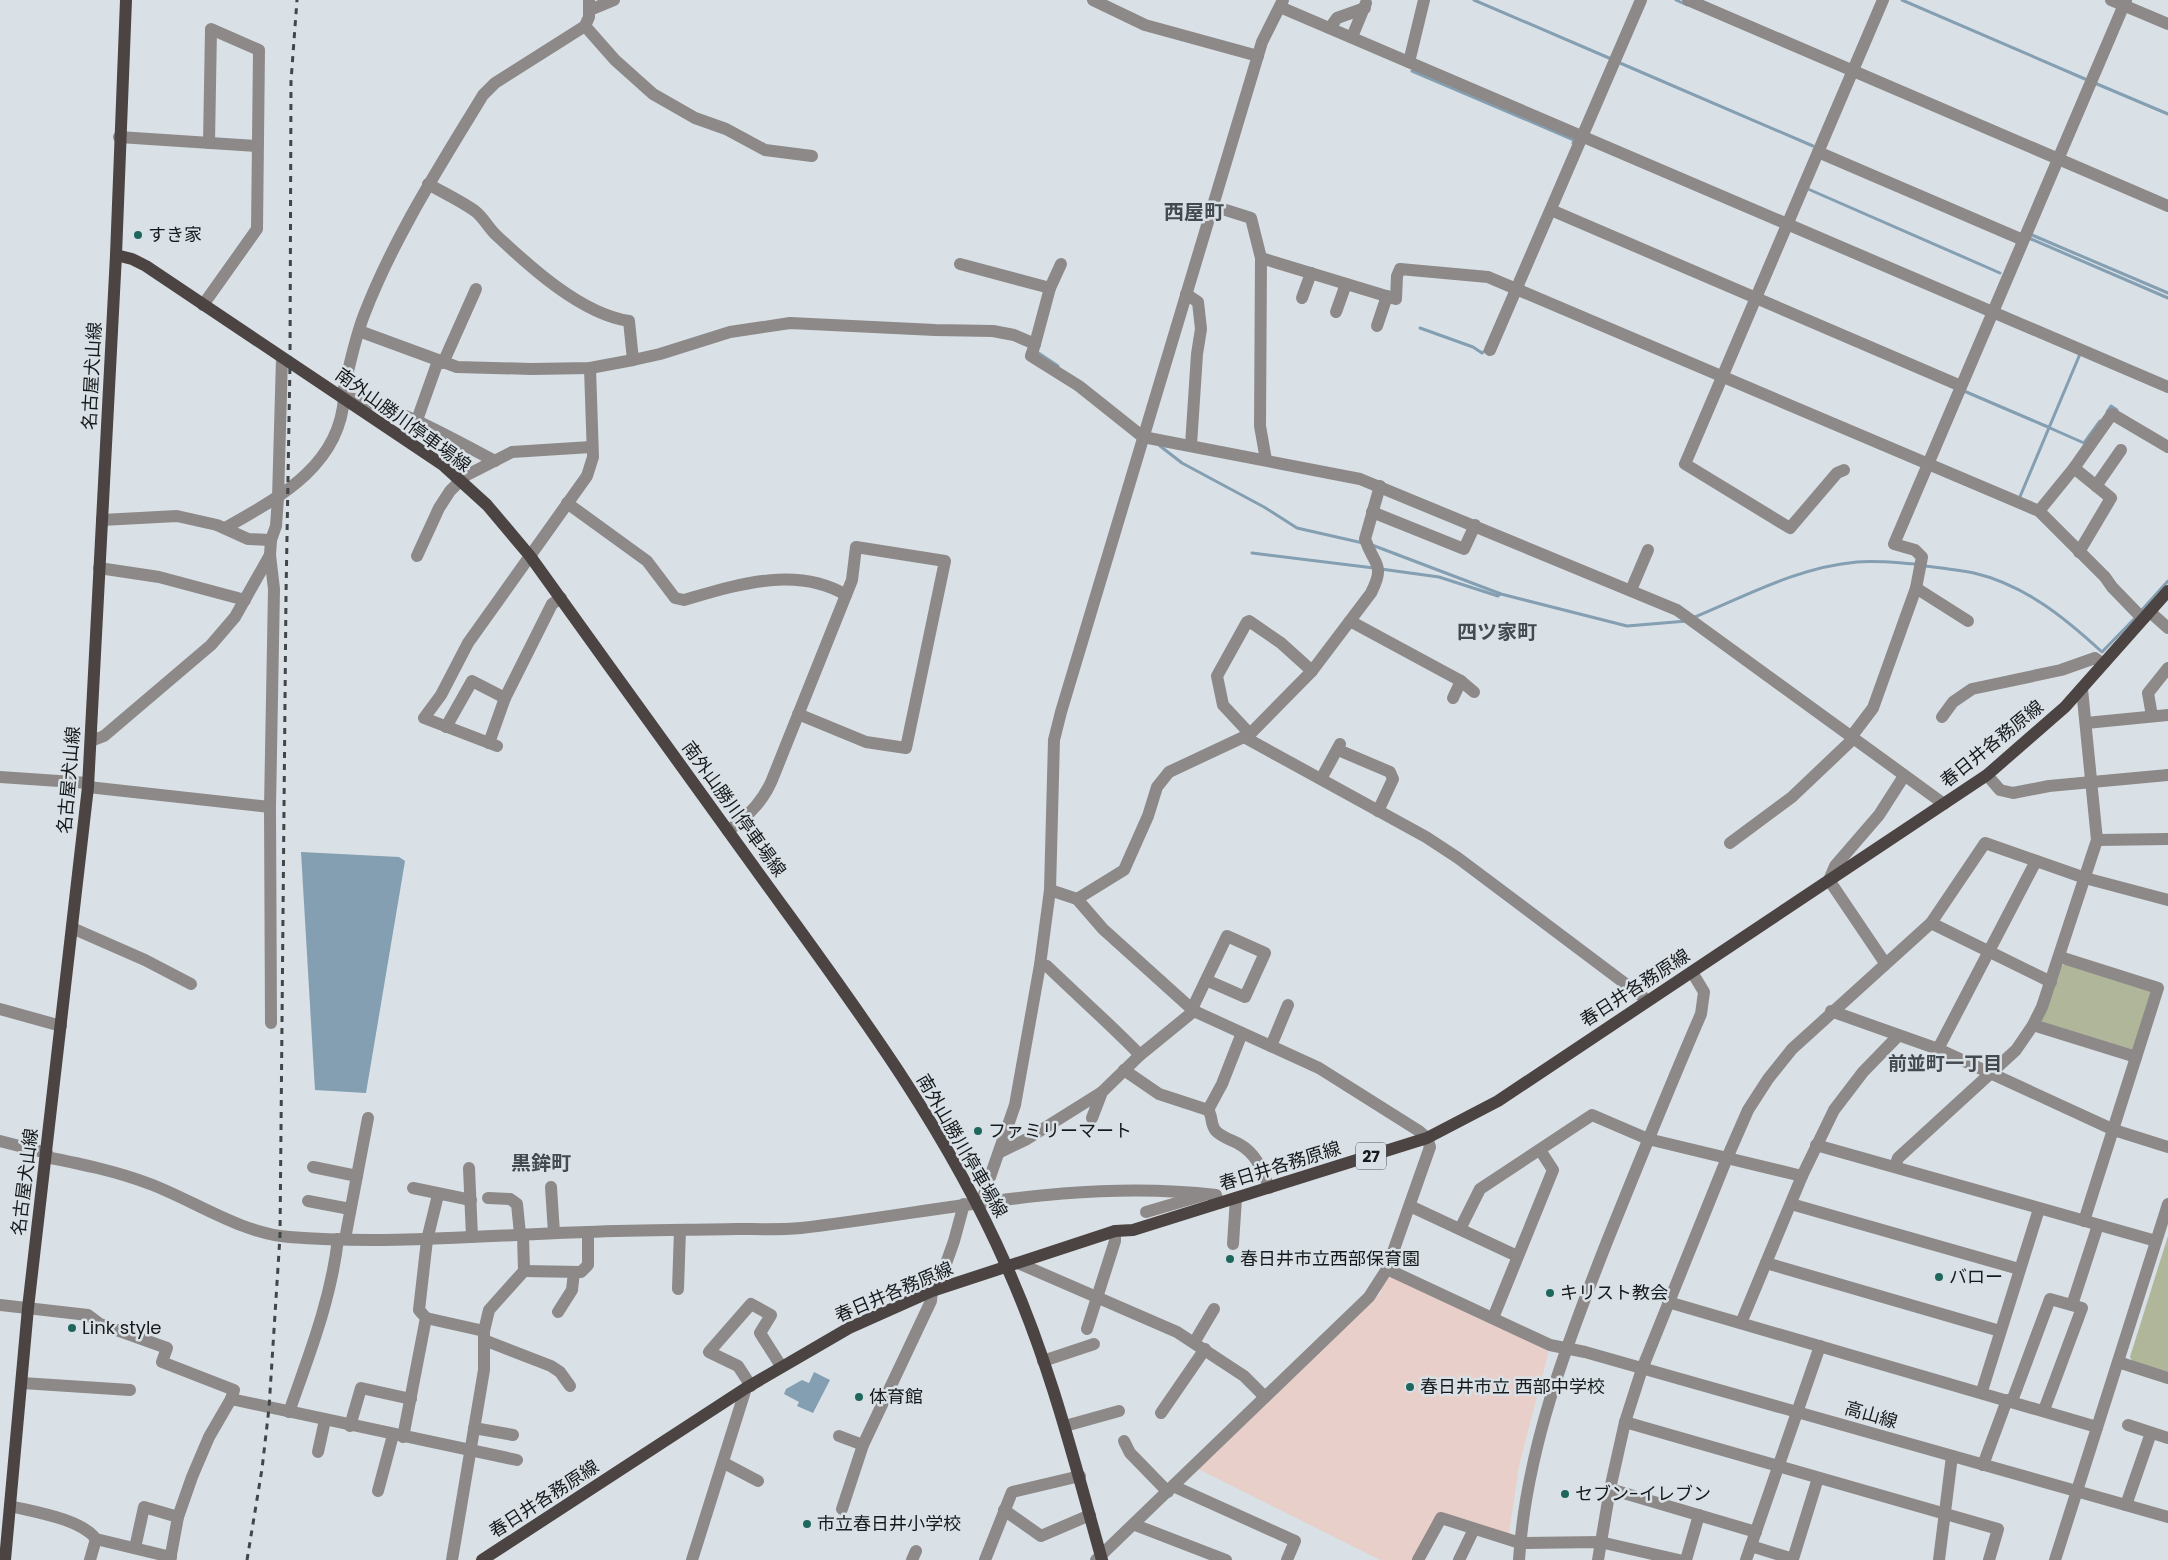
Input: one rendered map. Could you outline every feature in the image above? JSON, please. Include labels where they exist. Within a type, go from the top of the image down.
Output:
[{"type":"main road","name":"名古屋犬山線","points":[[5,1560],[6,1514],[22,1383],[28,1308],[88,785],[116,255],[119,137],[126,0]]},
{"type":"main road","name":"南外山勝川停車場線","points":[[116,255],[132,259],[146,266],[443,465],[487,506],[530,556],[873,1032],[934,1126],[974,1203],[1012,1265],[1080,1476],[1099,1559]]},
{"type":"main road","name":"春日井各務原線","points":[[482,1560],[782,1366],[849,1328],[934,1290],[1115,1231],[1133,1230],[1427,1138],[1498,1101],[1987,775],[2026,743],[2082,689],[2168,591]]},
{"type":"street","points":[[225,528],[278,498],[317,464],[343,418],[343,397],[359,331],[376,284],[428,184],[483,95],[495,83],[585,26],[590,5],[614,0]]},
{"type":"street","points":[[1093,0],[1145,25],[1258,56]]},
{"type":"street","points":[[1409,62],[1424,0]]},
{"type":"street","points":[[1490,350],[1641,0]]},
{"type":"street","points":[[1688,0],[2168,206]]},
{"type":"street","points":[[1844,470],[1837,474],[1790,528],[1685,464],[1883,0]]},
{"type":"street","points":[[2111,0],[2125,3],[2168,24]]},
{"type":"street","points":[[842,1509],[863,1445],[931,1301],[954,1241],[1000,1152],[1015,1106],[1040,964],[1050,890],[1054,740],[1144,432],[1262,42],[1282,3],[1330,28],[2168,387]]},
{"type":"street","points":[[1730,843],[1792,797],[1852,738],[1873,708],[1916,588],[1922,557],[1915,550],[1894,544],[2125,3]]},
{"type":"street","points":[[1352,37],[1366,4]]},
{"type":"street","points":[[1330,28],[1337,18],[1366,4]]},
{"type":"street","points":[[585,26],[615,60],[652,94],[695,118],[726,129],[765,150],[812,156]]},
{"type":"street","points":[[203,305],[258,229],[259,50],[211,29],[209,143]]},
{"type":"street","points":[[119,137],[257,146]]},
{"type":"street","points":[[1818,152],[2023,240]]},
{"type":"street","points":[[428,184],[476,212],[494,233],[556,286],[602,314],[628,321],[633,360]]},
{"type":"street","points":[[1212,206],[1251,218],[1261,258],[1260,426],[1266,460]]},
{"type":"street","points":[[1551,210],[1961,386]]},
{"type":"street","points":[[1261,258],[1396,299],[1397,276],[1400,269],[1488,277],[2039,511],[2079,552],[2147,616],[2168,628]]},
{"type":"street","points":[[960,264],[1050,288]]},
{"type":"street","points":[[1060,264],[1050,288],[1030,356],[1079,386],[1144,432],[1191,445],[1360,479],[1677,610],[1944,804]]},
{"type":"street","points":[[1302,298],[1311,273]]},
{"type":"street","points":[[1336,312],[1346,284]]},
{"type":"street","points":[[417,420],[440,362],[476,289]]},
{"type":"street","points":[[1186,294],[1198,302],[1201,329],[1196,354],[1191,445]]},
{"type":"street","points":[[1377,326],[1387,296]]},
{"type":"street","points":[[359,331],[457,367],[560,370],[590,368],[633,360],[660,354],[730,332],[790,323],[993,331],[1014,334],[1035,344]]},
{"type":"street","points":[[271,1023],[270,807],[274,589],[270,555],[271,540],[276,526],[278,498],[282,358]]},
{"type":"street","points":[[561,598],[552,604],[505,698],[493,744],[424,718],[441,695],[468,643],[587,476],[592,465],[590,368]]},
{"type":"street","points":[[343,397],[358,400],[417,420],[496,462]]},
{"type":"street","points":[[2039,511],[2074,468],[2112,414],[2168,447]]},
{"type":"street","points":[[417,556],[439,508],[459,480],[512,452],[591,446]]},
{"type":"street","points":[[2096,486],[2121,450]]},
{"type":"street","points":[[2074,468],[2111,498],[2079,552]]},
{"type":"street","points":[[1077,899],[1124,870],[1148,816],[1157,787],[1169,772],[1247,736],[1312,671],[1371,593],[1378,579],[1380,568],[1365,539],[1380,486]]},
{"type":"street","points":[[567,504],[647,561],[676,598],[684,600],[746,582],[788,579],[813,582],[834,588],[846,595]]},
{"type":"street","points":[[1372,512],[1464,550],[1475,525]]},
{"type":"street","points":[[102,520],[177,516],[225,528],[248,539],[271,540]]},
{"type":"street","points":[[728,831],[751,813],[769,787],[798,714],[852,580],[856,547],[945,561],[906,748],[866,742],[798,714]]},
{"type":"street","points":[[1631,590],[1648,550]]},
{"type":"street","points":[[91,741],[104,736],[211,645],[235,617],[270,555]]},
{"type":"street","points":[[99,568],[159,577],[245,600]]},
{"type":"street","points":[[1916,588],[1968,621]]},
{"type":"street","points":[[1350,621],[1461,681],[1474,692]]},
{"type":"street","points":[[1312,671],[1281,643],[1246,622],[1217,676],[1223,706],[1247,736],[1458,858],[1647,1000]]},
{"type":"street","points":[[1942,717],[1953,702],[1972,689],[2061,670],[2095,658],[2103,664]]},
{"type":"street","points":[[2152,716],[2148,693],[2168,668]]},
{"type":"street","points":[[446,727],[472,681],[505,698]]},
{"type":"street","points":[[1453,698],[1461,681]]},
{"type":"street","points":[[1895,1167],[1898,1158],[2016,1050],[2034,1026],[2060,957],[2097,840],[2082,689]]},
{"type":"street","points":[[2086,723],[2168,715]]},
{"type":"street","points":[[1320,779],[1342,748],[1390,772],[1394,778],[1378,811]]},
{"type":"street","points":[[1987,775],[2000,790],[2013,793],[2049,786],[2168,774]]},
{"type":"street","points":[[1885,963],[1829,880],[1835,866],[1879,815],[1904,776]]},
{"type":"street","points":[[0,777],[88,785],[270,807]]},
{"type":"street","points":[[2097,840],[2168,839]]},
{"type":"street","points":[[1598,1560],[1610,1489],[1625,1422],[1642,1369],[1748,1110],[1768,1079],[1792,1049],[1931,923],[1986,843],[2085,878],[2168,900]]},
{"type":"street","points":[[1938,1049],[2036,861]]},
{"type":"street","points":[[1050,890],[1077,899],[1103,929],[1193,1010],[1319,1068],[1427,1138],[1430,1146],[1387,1269],[1369,1297],[1099,1559]]},
{"type":"street","points":[[1931,923],[2051,982]]},
{"type":"street","points":[[72,928],[145,960],[191,984]]},
{"type":"street","points":[[1000,1152],[1028,1139],[1102,1092],[1124,1070],[1193,1010],[1206,980],[1227,936],[1265,953],[1245,997],[1206,980]]},
{"type":"street","points":[[2060,957],[2158,988],[2084,1221]]},
{"type":"street","points":[[1040,964],[1047,966],[1091,1008],[1101,1014],[1140,1056]]},
{"type":"street","points":[[1519,1560],[1520,1543],[1540,1437],[1565,1348],[1648,1139],[1701,1014],[1704,992],[1692,972]]},
{"type":"street","points":[[1271,1046],[1288,1005]]},
{"type":"street","points":[[0,1009],[61,1026]]},
{"type":"street","points":[[1832,1011],[1938,1049],[1992,1072],[2114,1130],[2168,1147]]},
{"type":"street","points":[[2034,1026],[2136,1057]]},
{"type":"street","points":[[1208,1110],[1222,1084],[1242,1033]]},
{"type":"street","points":[[1742,1323],[1802,1176],[1834,1110],[1862,1072],[1898,1036]]},
{"type":"street","points":[[1124,1070],[1159,1094],[1208,1110],[1211,1114],[1213,1128],[1217,1133],[1247,1149],[1260,1164],[1269,1188]]},
{"type":"street","points":[[1092,1118],[1102,1092]]},
{"type":"street","points":[[1460,1230],[1480,1188],[1592,1115],[1648,1139],[1802,1176]]},
{"type":"street","points":[[289,1412],[326,1307],[341,1239],[350,1209],[368,1118]]},
{"type":"street","points":[[0,1141],[46,1155],[111,1171],[151,1185],[264,1232],[286,1237],[427,1240],[521,1234],[798,1228],[1048,1194],[1121,1189],[1179,1190],[1209,1194],[1216,1195],[1219,1203]]},
{"type":"street","points":[[1816,1145],[2156,1241]]},
{"type":"street","points":[[1493,1318],[1553,1170],[1540,1150]]},
{"type":"street","points":[[313,1167],[357,1176]]},
{"type":"street","points":[[469,1168],[472,1237]]},
{"type":"street","points":[[551,1187],[554,1233]]},
{"type":"street","points":[[412,1188],[438,1195],[471,1200]]},
{"type":"street","points":[[1146,1212],[1209,1194]]},
{"type":"street","points":[[438,1195],[427,1240],[419,1310],[426,1318],[484,1335],[551,1366],[560,1372],[570,1386]]},
{"type":"street","points":[[452,1560],[484,1370],[484,1335],[489,1310],[524,1271],[517,1204],[510,1199],[488,1198]]},
{"type":"street","points":[[1233,1244],[1236,1198]]},
{"type":"street","points":[[308,1201],[350,1209]]},
{"type":"street","points":[[1791,1204],[2020,1269]]},
{"type":"street","points":[[2055,1560],[2168,1204]]},
{"type":"street","points":[[1410,1206],[1517,1256]]},
{"type":"street","points":[[1982,1391],[2039,1209]]},
{"type":"street","points":[[2072,1305],[2098,1225]]},
{"type":"street","points":[[678,1289],[680,1230]]},
{"type":"street","points":[[1087,1329],[1115,1241],[1115,1231]]},
{"type":"street","points":[[524,1271],[581,1272],[588,1265],[588,1232]]},
{"type":"street","points":[[1766,1263],[2000,1331]]},
{"type":"street","points":[[1012,1265],[1098,1298],[1177,1332],[1200,1345],[1244,1376],[1265,1397]]},
{"type":"street","name":"高山線","points":[[1387,1269],[1550,1345],[1585,1352],[2168,1518]]},
{"type":"street","points":[[558,1312],[572,1290],[574,1272]]},
{"type":"street","points":[[1983,1465],[2050,1298],[2082,1308],[2044,1410]]},
{"type":"street","points":[[1668,1302],[1982,1391],[2097,1427]]},
{"type":"street","points":[[692,1560],[749,1387],[738,1366],[709,1352],[752,1304],[771,1315],[760,1334],[782,1366]]},
{"type":"street","points":[[0,1305],[88,1315],[100,1324],[170,1343],[162,1362],[234,1390],[232,1399],[209,1437],[178,1517],[170,1558],[96,1539],[89,1530],[52,1517],[6,1514]]},
{"type":"street","points":[[1162,1413],[1200,1345],[1214,1309]]},
{"type":"street","points":[[378,1492],[411,1399],[426,1318]]},
{"type":"street","points":[[1044,1361],[1094,1344]]},
{"type":"street","points":[[1746,1560],[1820,1346]]},
{"type":"street","points":[[2118,1362],[2168,1378]]},
{"type":"street","points":[[22,1383],[130,1390]]},
{"type":"street","points":[[350,1426],[361,1388],[411,1399]]},
{"type":"street","points":[[232,1399],[350,1426],[517,1460]]},
{"type":"street","points":[[1065,1426],[1119,1411]]},
{"type":"street","points":[[318,1452],[325,1420]]},
{"type":"street","points":[[1625,1422],[1998,1529],[1989,1560]]},
{"type":"street","points":[[2128,1425],[2168,1438]]},
{"type":"street","points":[[474,1428],[513,1435]]},
{"type":"street","points":[[2126,1506],[2151,1433]]},
{"type":"street","points":[[840,1436],[863,1445]]},
{"type":"street","points":[[1124,1441],[1130,1453],[1171,1489],[1295,1541],[1287,1560]]},
{"type":"street","points":[[1939,1560],[1952,1456]]},
{"type":"street","points":[[724,1463],[758,1481]]},
{"type":"street","points":[[985,1560],[1012,1492],[1080,1476]]},
{"type":"street","points":[[1751,1546],[1793,1559],[1818,1478]]},
{"type":"street","points":[[1610,1489],[1756,1532]]},
{"type":"street","points":[[135,1548],[144,1507],[178,1517]]},
{"type":"street","points":[[1004,1510],[1041,1536],[1090,1515]]},
{"type":"street","points":[[1686,1560],[1699,1515]]},
{"type":"street","points":[[1418,1560],[1440,1518],[1520,1543],[1600,1542],[1651,1557],[1680,1560]]},
{"type":"street","points":[[1135,1525],[1218,1559]]},
{"type":"street","points":[[1458,1560],[1474,1529]]},
{"type":"street","points":[[90,1560],[96,1539]]},
{"type":"shaded area","name":"春日井市立 西部中学校","points":[[1393,1277],[1547,1350],[1548,1354],[1519,1466],[1509,1534],[1439,1514],[1414,1560],[1380,1560],[1196,1468],[1382,1292],[1379,1290],[1386,1278]]},
{"type":"green space","points":[[2066,964],[2150,990],[2151,993],[2134,1049],[2130,1051],[2044,1024],[2041,1020],[2061,966]]},
{"type":"green space","points":[[2168,1236],[2168,1372],[2132,1361],[2130,1357]]},
{"type":"water","points":[[301,852],[399,857],[405,861],[366,1093],[315,1090]]},
{"type":"water","points":[[814,1372],[830,1380],[813,1413],[797,1406],[799,1402],[784,1394],[786,1389],[802,1380],[809,1383]]},
{"type":"waterway","points":[[1474,0],[1609,58]]},
{"type":"waterway","points":[[1676,0],[1687,5]]},
{"type":"waterway","points":[[1902,0],[2085,79]]},
{"type":"waterway","points":[[1620,63],[1813,146]]},
{"type":"waterway","points":[[1412,71],[1574,140],[1573,143]]},
{"type":"waterway","points":[[2097,84],[2168,114]]},
{"type":"waterway","points":[[1808,189],[2000,273]]},
{"type":"waterway","points":[[2032,235],[2168,293]]},
{"type":"waterway","points":[[2031,239],[2168,298]]},
{"type":"waterway","points":[[1420,328],[1473,347],[1482,353],[1486,350]]},
{"type":"waterway","points":[[1037,352],[1058,366]]},
{"type":"waterway","points":[[2019,499],[2080,354]]},
{"type":"waterway","points":[[1964,391],[2048,427]]},
{"type":"waterway","points":[[2107,412],[2111,406],[2117,410]]},
{"type":"waterway","points":[[2050,428],[2084,443],[2100,421]]},
{"type":"waterway","points":[[1160,446],[1182,463],[1264,507],[1297,528],[1363,543]]},
{"type":"waterway","points":[[1372,545],[1501,594],[1627,626],[1687,621]]},
{"type":"waterway","points":[[1252,553],[1374,568]]},
{"type":"waterway","points":[[1695,617],[1774,583],[1836,565],[1865,561],[1918,564]]},
{"type":"waterway","points":[[1925,566],[1974,573],[1993,578],[2027,594],[2059,615],[2102,652],[2136,617]]},
{"type":"waterway","points":[[1381,569],[1439,577],[1498,596],[1500,594]]},
{"type":"waterway","points":[[2140,612],[2168,581]]},
{"type":"railway","points":[[247,1560],[262,1469],[269,1408],[280,1236],[290,363],[291,81],[297,0]]},
{"type":"place","name":"すき家","points":[[138,235]]},
{"type":"place","name":"ファミリーマート","points":[[978,1131]]},
{"type":"place","name":"春日井市立西部保育園","points":[[1230,1259]]},
{"type":"place","name":"バロー","points":[[1939,1277]]},
{"type":"place","name":"キリスト教会","points":[[1550,1293]]},
{"type":"place","name":"Link style","points":[[72,1328]]},
{"type":"place","name":"春日井市立 西部中学校","points":[[1410,1387]]},
{"type":"place","name":"体育館","points":[[859,1397]]},
{"type":"place","name":"セブン-イレブン","points":[[1565,1494]]},
{"type":"place","name":"市立春日井小学校","points":[[807,1524]]},
{"type":"district","name":"西屋町","points":[[1194,212]]},
{"type":"district","name":"四ツ家町","points":[[1497,632]]},
{"type":"district","name":"前並町一丁目","points":[[1945,1063]]},
{"type":"district","name":"黒鉾町","points":[[541,1163]]}]
